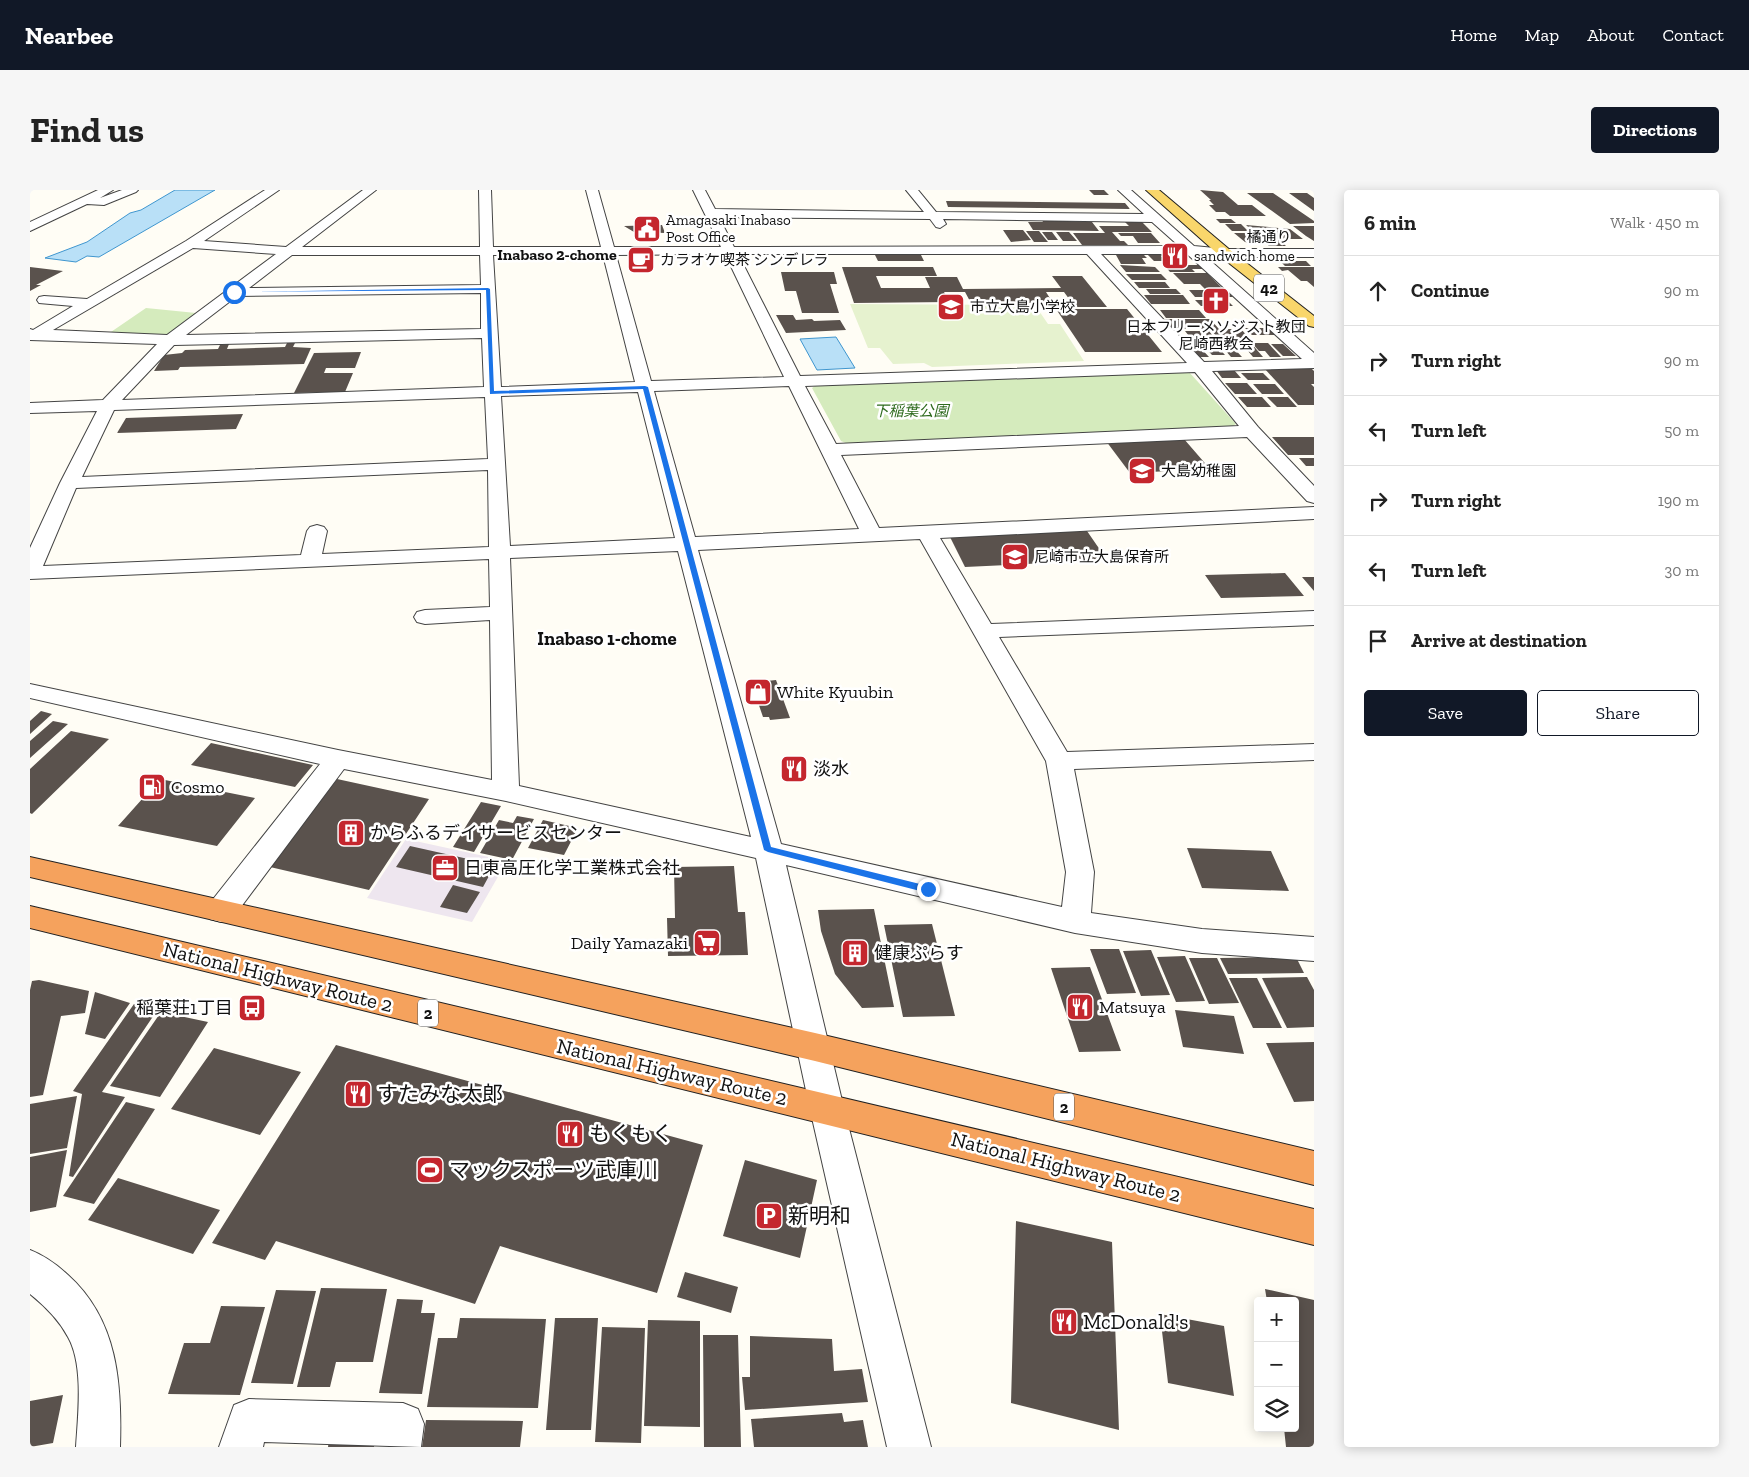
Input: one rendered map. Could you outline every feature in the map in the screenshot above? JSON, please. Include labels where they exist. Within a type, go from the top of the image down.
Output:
[{"type":"highway","name":"2","points":[[30,867],[814,1047],[1314,1168]]},
{"type":"highway","name":"National Highway Route 2","points":[[30,917],[1314,1227]]},
{"type":"main road","name":"42","points":[[1152,190],[1225,253],[1314,324]]},
{"type":"street","points":[[30,227],[107,190]]},
{"type":"street","points":[[83,202],[104,201],[132,190]]},
{"type":"street","points":[[32,335],[191,244],[273,190]]},
{"type":"street","points":[[370,190],[170,340],[108,405],[69,483],[31,568],[310,560],[687,544],[1314,513]]},
{"type":"street","points":[[486,190],[489,333],[497,464],[506,792]]},
{"type":"street","points":[[592,190],[768,850],[827,1109],[909,1447]]},
{"type":"street","points":[[699,190],[872,535]]},
{"type":"street","points":[[912,190],[960,250]]},
{"type":"street","points":[[1124,190],[1314,362]]},
{"type":"street","points":[[710,213],[1155,218]]},
{"type":"street","name":"橘通り","points":[[191,244],[289,251],[1191,250],[1225,253],[1314,253]]},
{"type":"street","points":[[1090,250],[1199,366],[1252,431],[1314,496]]},
{"type":"street","points":[[234,292],[488,289]]},
{"type":"street","points":[[44,300],[87,303]]},
{"type":"street","points":[[32,335],[170,340],[489,333]]},
{"type":"street","points":[[30,408],[492,393],[1314,362]]},
{"type":"street","points":[[830,450],[1252,431]]},
{"type":"street","points":[[69,483],[380,461],[497,464]]},
{"type":"street","points":[[310,560],[317,531]]},
{"type":"street","points":[[927,533],[1059,761],[1080,872],[1075,922]]},
{"type":"street","points":[[425,617],[500,613]]},
{"type":"street","points":[[984,631],[1314,618]]},
{"type":"street","points":[[30,691],[338,759],[506,792],[768,850],[1075,922],[1202,941],[1313,950]]},
{"type":"street","points":[[1059,761],[1314,752]]},
{"type":"street","points":[[221,911],[338,759]]},
{"type":"street","points":[[30,1269],[73,1308],[86,1330],[98,1375],[100,1401],[98,1447]]},
{"type":"street","points":[[241,1447],[249,1420],[403,1424],[399,1447]]},
{"type":"shaded area","points":[[406,839],[507,861],[472,922],[367,898]]},
{"type":"green space","points":[[850,304],[1035,305],[1048,324],[1060,324],[1084,361],[932,367],[924,363],[893,364],[880,348],[868,348]]},
{"type":"green space","points":[[146,308],[196,313],[167,335],[108,334]]},
{"type":"green space","name":"下稲葉公園","points":[[1189,372],[1236,424],[1227,429],[848,444],[841,441],[812,388],[818,384]]},
{"type":"water","points":[[175,190],[215,190],[99,257],[87,256],[76,262],[45,258],[87,242],[130,213],[141,210]]},
{"type":"water","points":[[836,337],[855,368],[817,370],[800,339]]},
{"type":"building","points":[[1089,190],[1104,190],[1109,195],[1094,195]]},
{"type":"building","points":[[1200,190],[1223,192],[1238,205],[1252,205],[1266,216],[1230,216],[1225,212],[1216,212],[1209,205],[1214,205],[1209,200],[1211,200]]},
{"type":"building","points":[[1247,193],[1273,193],[1314,221],[1314,223],[1290,224]]},
{"type":"building","points":[[1289,193],[1307,193],[1314,198],[1314,211]]},
{"type":"building","points":[[946,201],[1125,203],[1130,209],[948,207]]},
{"type":"building","points":[[1216,219],[1231,219],[1236,223],[1220,223]]},
{"type":"building","points":[[1042,220],[1092,222],[1099,231],[1033,230],[1028,222],[1043,222]]},
{"type":"building","points":[[1124,221],[1141,221],[1152,232],[1112,232],[1120,241],[1124,241],[1128,245],[1082,245],[1073,233],[1105,233],[1099,226],[1129,226]]},
{"type":"building","points":[[1225,224],[1241,224],[1248,231],[1232,231]]},
{"type":"building","points":[[662,225],[665,233],[634,232],[624,226]]},
{"type":"building","points":[[1246,225],[1290,229],[1303,239],[1262,239]]},
{"type":"building","points":[[1293,226],[1314,226],[1314,241],[1306,236]]},
{"type":"building","points":[[1003,230],[1023,230],[1031,240],[1011,242]]},
{"type":"building","points":[[1026,231],[1039,231],[1048,242],[1034,242]]},
{"type":"building","points":[[1042,232],[1052,232],[1058,240],[1048,240]]},
{"type":"building","points":[[1056,232],[1069,232],[1077,241],[1063,241]]},
{"type":"building","points":[[1118,233],[1151,233],[1160,243],[1138,243],[1133,236],[1121,236]]},
{"type":"building","points":[[1234,233],[1251,233],[1261,242],[1255,244],[1245,242]]},
{"type":"building","points":[[1263,240],[1280,240],[1286,246],[1269,246]]},
{"type":"building","points":[[1146,253],[1176,253],[1183,260],[1161,256],[1165,261],[1154,261]]},
{"type":"building","points":[[875,255],[921,255],[924,261],[878,261]]},
{"type":"building","points":[[1116,255],[1144,255],[1147,258],[1142,258],[1146,264],[1121,264]]},
{"type":"building","points":[[1280,261],[1306,261],[1311,266],[1285,266]]},
{"type":"building","points":[[1120,265],[1155,267],[1160,272],[1126,272]]},
{"type":"building","points":[[1164,265],[1200,265],[1203,269],[1192,269],[1195,272],[1170,272]]},
{"type":"building","points":[[30,267],[63,271],[36,285],[41,285],[30,291]]},
{"type":"building","points":[[842,267],[933,267],[937,276],[876,276],[881,288],[930,288],[925,277],[957,277],[963,289],[1061,288],[1052,276],[1082,276],[1107,307],[1075,307],[1064,292],[1046,292],[1053,303],[971,303],[965,292],[944,292],[950,302],[854,303]]},
{"type":"building","points":[[1278,267],[1314,267],[1314,287],[1307,281],[1301,281],[1288,270],[1282,271]]},
{"type":"building","points":[[781,272],[834,272],[837,284],[830,284],[839,313],[802,313],[796,291],[785,291]]},
{"type":"building","points":[[1173,273],[1207,273],[1223,289],[1205,289],[1200,284],[1184,284]]},
{"type":"building","points":[[1126,274],[1161,274],[1167,280],[1132,280]]},
{"type":"building","points":[[1134,282],[1165,282],[1170,288],[1139,288]]},
{"type":"building","points":[[1146,289],[1176,289],[1181,294],[1150,294]]},
{"type":"building","points":[[1189,290],[1226,290],[1233,297],[1195,297]]},
{"type":"building","points":[[1144,295],[1183,295],[1190,304],[1151,304]]},
{"type":"building","points":[[1195,300],[1227,300],[1233,306],[1201,306]]},
{"type":"building","points":[[1056,309],[1127,309],[1162,352],[1085,352]]},
{"type":"building","points":[[1160,310],[1199,310],[1206,318],[1166,318]]},
{"type":"building","points":[[776,315],[793,315],[796,320],[840,320],[846,330],[786,333]]},
{"type":"building","points":[[1163,319],[1210,319],[1219,329],[1241,329],[1249,338],[1218,338],[1210,329],[1171,329]]},
{"type":"building","points":[[1245,328],[1268,328],[1275,335],[1252,335]]},
{"type":"building","points":[[1185,331],[1209,331],[1213,336],[1189,336]]},
{"type":"building","points":[[1193,338],[1215,338],[1218,342],[1197,342]]},
{"type":"building","points":[[287,343],[295,343],[293,347],[311,348],[304,364],[180,367],[178,370],[154,371],[164,355],[182,353],[185,350],[218,349],[220,345],[229,344],[227,349],[285,347]]},
{"type":"building","points":[[1235,343],[1251,343],[1263,357],[1253,357],[1248,351],[1243,351]]},
{"type":"building","points":[[1252,343],[1268,343],[1281,357],[1270,357],[1265,351],[1259,351]]},
{"type":"building","points":[[1186,344],[1197,344],[1209,357],[1197,357]]},
{"type":"building","points":[[1220,344],[1230,344],[1242,357],[1231,357]]},
{"type":"building","points":[[1271,344],[1283,344],[1296,356],[1283,356]]},
{"type":"building","points":[[1203,345],[1216,345],[1225,355],[1212,355]]},
{"type":"building","points":[[361,352],[355,368],[326,368],[324,373],[353,373],[345,392],[294,393],[314,353]]},
{"type":"building","points":[[1264,368],[1311,368],[1314,371],[1314,384],[1311,384],[1314,387],[1314,405],[1298,405]]},
{"type":"building","points":[[1216,370],[1234,370],[1241,378],[1222,378]]},
{"type":"building","points":[[1241,373],[1263,373],[1270,380],[1248,380]]},
{"type":"building","points":[[1225,383],[1247,383],[1257,394],[1235,394]]},
{"type":"building","points":[[1253,384],[1275,384],[1284,394],[1262,394]]},
{"type":"building","points":[[1238,397],[1262,397],[1271,407],[1247,407]]},
{"type":"building","points":[[1267,397],[1288,397],[1297,407],[1277,407]]},
{"type":"building","points":[[243,414],[236,429],[117,433],[126,418]]},
{"type":"building","points":[[1272,437],[1314,437],[1314,455],[1288,455]]},
{"type":"building","points":[[1184,439],[1210,469],[1130,473],[1106,441]]},
{"type":"building","points":[[1299,458],[1314,458],[1314,466],[1306,466]]},
{"type":"building","points":[[1087,531],[1107,560],[965,567],[950,537]]},
{"type":"building","points":[[1285,573],[1304,596],[1221,598],[1205,575]]},
{"type":"building","points":[[1302,577],[1314,577],[1314,591]]},
{"type":"building","points":[[776,680],[790,718],[770,720],[769,717],[763,717],[752,685],[759,684],[758,682]]},
{"type":"building","points":[[41,711],[52,714],[30,734],[30,721]]},
{"type":"building","points":[[53,721],[68,724],[30,758],[30,741]]},
{"type":"building","points":[[71,731],[109,739],[32,814],[30,813],[30,769]]},
{"type":"building","points":[[211,743],[313,765],[295,787],[191,765]]},
{"type":"building","points":[[160,779],[255,798],[217,846],[118,826]]},
{"type":"building","name":"からふるデイサービスセンター","points":[[337,779],[429,799],[369,890],[270,867]]},
{"type":"building","points":[[481,802],[501,806],[474,852],[453,847]]},
{"type":"building","points":[[517,816],[534,819],[512,860],[480,853],[499,820],[513,823]]},
{"type":"building","points":[[543,820],[578,828],[564,855],[528,848]]},
{"type":"building","points":[[410,846],[495,865],[483,887],[396,867]]},
{"type":"building","points":[[1187,848],[1271,851],[1289,891],[1202,888]]},
{"type":"building","points":[[734,866],[738,912],[745,912],[748,955],[668,956],[667,918],[675,918],[674,867]]},
{"type":"building","points":[[453,885],[480,892],[467,913],[440,907]]},
{"type":"building","name":"健康ぷらす","points":[[874,909],[894,1007],[862,1008],[835,974],[821,931],[818,910]]},
{"type":"building","points":[[932,924],[955,1016],[903,1017],[884,925]]},
{"type":"building","points":[[1090,949],[1119,949],[1136,993],[1107,994]]},
{"type":"building","points":[[1151,950],[1170,995],[1141,996],[1123,951]]},
{"type":"building","points":[[1185,956],[1205,1001],[1176,1002],[1157,957]]},
{"type":"building","points":[[1296,957],[1304,973],[1228,974],[1220,958]]},
{"type":"building","points":[[1189,958],[1217,958],[1239,1003],[1209,1004]]},
{"type":"building","points":[[1090,967],[1121,1051],[1079,1052],[1051,968]]},
{"type":"building","points":[[1307,977],[1314,990],[1314,1027],[1287,1028],[1262,978]]},
{"type":"building","points":[[1229,978],[1257,978],[1282,1028],[1253,1028]]},
{"type":"building","points":[[39,980],[89,991],[85,1013],[61,1016],[43,1095],[30,1097],[30,990],[32,981]]},
{"type":"building","points":[[95,992],[130,1003],[105,1039],[85,1034]]},
{"type":"building","points":[[134,1004],[158,1009],[102,1092],[125,1097],[73,1177],[69,1176],[82,1094],[73,1091]]},
{"type":"building","points":[[1175,1010],[1234,1016],[1244,1054],[1183,1047]]},
{"type":"building","points":[[161,1012],[208,1022],[160,1097],[110,1086]]},
{"type":"building","points":[[1314,1042],[1314,1101],[1294,1102],[1266,1043]]},
{"type":"building","points":[[336,1045],[703,1145],[657,1293],[500,1246],[475,1304],[276,1241],[265,1260],[212,1243]]},
{"type":"building","points":[[214,1048],[301,1072],[260,1135],[171,1109]]},
{"type":"building","points":[[77,1096],[67,1148],[30,1154],[30,1104]]},
{"type":"building","points":[[126,1102],[155,1109],[94,1204],[63,1196]]},
{"type":"building","points":[[67,1150],[56,1207],[30,1212],[30,1157]]},
{"type":"building","name":"新明和","points":[[745,1160],[817,1180],[800,1258],[723,1236]]},
{"type":"building","points":[[118,1178],[220,1210],[193,1254],[88,1220]]},
{"type":"building","name":"McDonald's","points":[[1016,1221],[1112,1242],[1119,1430],[1011,1403]]},
{"type":"building","points":[[685,1272],[738,1287],[731,1313],[677,1297]]},
{"type":"building","points":[[321,1288],[387,1289],[373,1362],[336,1362],[330,1387],[297,1387]]},
{"type":"building","points":[[1265,1289],[1314,1300],[1314,1447],[1286,1447],[1284,1432],[1299,1432],[1299,1297],[1266,1297]]},
{"type":"building","points":[[276,1290],[316,1291],[293,1384],[251,1383]]},
{"type":"building","points":[[397,1299],[423,1300],[421,1313],[435,1313],[422,1394],[379,1393]]},
{"type":"building","points":[[221,1306],[265,1307],[240,1395],[168,1394],[184,1343],[210,1343]]},
{"type":"building","points":[[1160,1314],[1224,1326],[1234,1396],[1168,1383]]},
{"type":"building","points":[[460,1318],[546,1319],[538,1408],[427,1407],[438,1338],[457,1338]]},
{"type":"building","points":[[555,1318],[598,1318],[591,1430],[546,1430]]},
{"type":"building","points":[[648,1320],[700,1321],[700,1427],[644,1426]]},
{"type":"building","points":[[602,1327],[645,1328],[641,1443],[595,1442]]},
{"type":"building","points":[[703,1335],[738,1335],[741,1447],[704,1447]]},
{"type":"building","points":[[750,1336],[832,1339],[834,1371],[862,1369],[868,1402],[745,1410],[742,1377],[750,1377]]},
{"type":"building","points":[[63,1395],[53,1443],[30,1447],[30,1401]]},
{"type":"building","points":[[842,1413],[844,1422],[863,1420],[868,1447],[754,1447],[751,1419]]},
{"type":"building","points":[[426,1420],[523,1421],[520,1447],[422,1447]]},
{"type":"building","points":[[329,1440],[375,1440],[374,1447],[328,1447]]},
{"type":"place","name":"Amagasaki Inabaso Post Office","points":[[647,229]]},
{"type":"place","name":"sandwich home","points":[[1175,256]]},
{"type":"place","name":"カラオケ喫茶 シンデレラ","points":[[641,260]]},
{"type":"place","name":"日本フリーメソジスト教団 尼崎西教会","points":[[1216,301]]},
{"type":"place","name":"市立大島小学校","points":[[951,307]]},
{"type":"place","name":"大島幼稚園","points":[[1142,471]]},
{"type":"place","name":"尼崎市立大島保育所","points":[[1015,557]]},
{"type":"place","name":"White Kyuubin","points":[[758,692]]},
{"type":"place","name":"淡水","points":[[794,769]]},
{"type":"place","name":"Cosmo","points":[[152,787]]},
{"type":"place","name":"からふるデイサービスセンター","points":[[351,833]]},
{"type":"place","name":"日東高圧化学工業株式会社","points":[[445,868]]},
{"type":"place","name":"Daily Yamazaki","points":[[707,943]]},
{"type":"place","name":"健康ぷらす","points":[[855,953]]},
{"type":"place","name":"Matsuya","points":[[1080,1007]]},
{"type":"place","name":"稲葉荘1丁目","points":[[252,1008]]},
{"type":"place","name":"すたみな太郎","points":[[358,1094]]},
{"type":"place","name":"もくもく","points":[[570,1134]]},
{"type":"place","name":"マックスポーツ武庫川","points":[[430,1170]]},
{"type":"place","name":"新明和","points":[[769,1216]]},
{"type":"place","name":"McDonald's","points":[[1064,1322]]},
{"type":"district","name":"Inabaso 2-chome","points":[[557,254]]},
{"type":"district","name":"Inabaso 1-chome","points":[[607,638]]},
{"type":"route","points":[[234,292],[488,289],[492,393],[645,387],[768,850],[928,889]]}]
